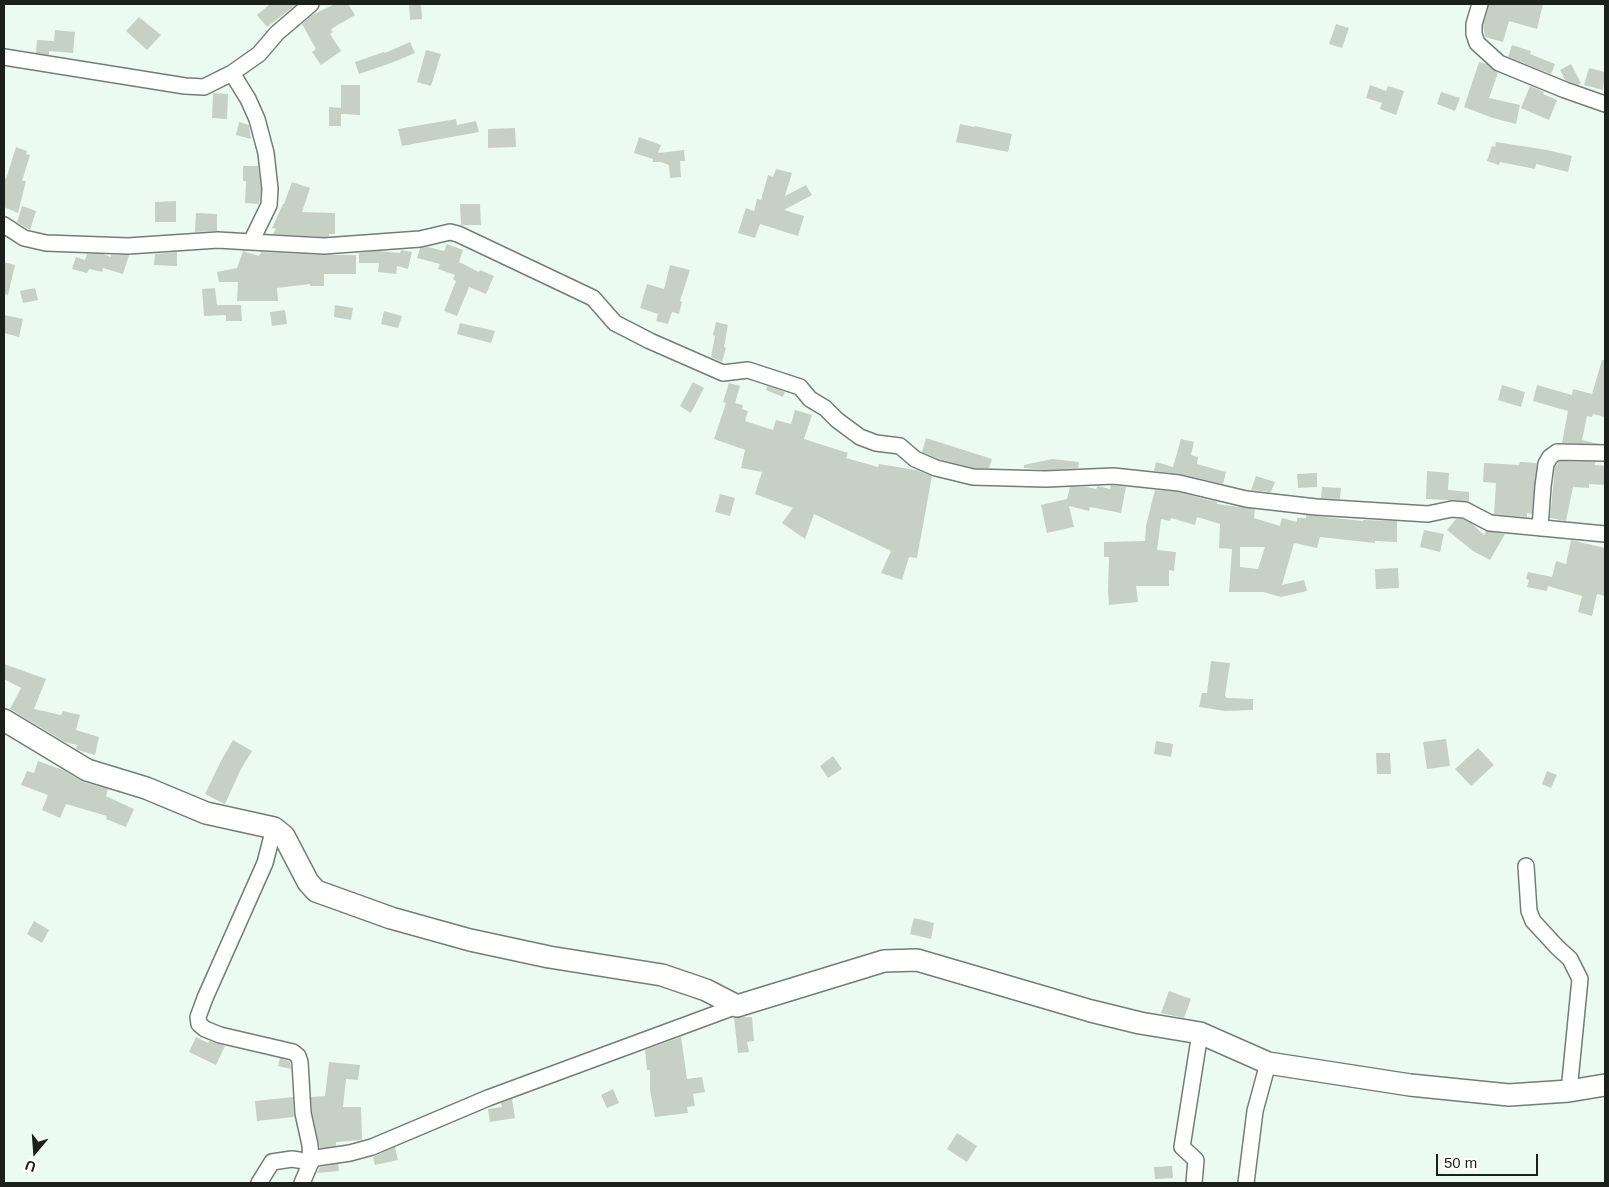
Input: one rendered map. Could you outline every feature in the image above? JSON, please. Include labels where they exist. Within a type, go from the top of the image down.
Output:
[{"type":"street","points":[[4,57],[185,86],[204,87],[232,73],[259,54],[277,33],[310,4]]},
{"type":"street","points":[[1480,4],[1474,24],[1474,34],[1477,43],[1499,63],[1605,104]]},
{"type":"street","points":[[232,73],[257,119],[266,153],[270,189],[269,205],[251,242]]},
{"type":"street","points":[[4,225],[24,238],[46,244],[128,246],[218,240],[324,246],[420,239],[450,232],[458,234],[593,298],[615,323],[650,341],[723,373],[748,370],[800,387],[810,399],[825,408],[837,420],[860,437],[876,443],[900,446],[915,459],[936,468],[973,477],[1046,479],[1113,476],[1179,483],[1246,498],[1316,507],[1428,514],[1452,509],[1465,510],[1490,522],[1605,534]]},
{"type":"street","points":[[1540,528],[1542,486],[1546,464],[1550,457],[1557,452],[1605,453]]},
{"type":"street","points":[[4,720],[87,770],[146,788],[206,813],[274,828],[284,836],[308,882],[316,891],[391,918],[470,940],[549,957],[662,975],[706,990],[737,1006]]},
{"type":"street","points":[[274,828],[264,864],[198,1017],[199,1024],[205,1029],[220,1035],[293,1052],[298,1056],[303,1112],[310,1145],[310,1162],[302,1183]]},
{"type":"street","points":[[1526,866],[1529,911],[1533,921],[1570,959],[1580,979],[1569,1091]]},
{"type":"street","points":[[259,1183],[272,1162],[292,1159],[310,1162],[316,1158],[350,1153],[372,1147],[488,1098],[737,1006],[884,961],[917,960],[1091,1011],[1140,1023],[1200,1032],[1268,1063],[1410,1085],[1490,1093],[1510,1094],[1569,1091],[1605,1085]]},
{"type":"street","points":[[1194,1183],[1196,1160],[1183,1149],[1182,1144],[1200,1032]]},
{"type":"street","points":[[1246,1183],[1255,1111],[1268,1063]]},
{"type":"building","points":[[270,4],[297,4],[267,27],[257,15]]},
{"type":"building","points":[[335,4],[348,4],[355,15],[331,29],[333,32],[330,34],[341,51],[321,65],[312,52],[316,49],[302,24],[312,15]]},
{"type":"building","points":[[409,4],[421,4],[422,19],[410,20]]},
{"type":"building","points":[[1489,4],[1543,4],[1537,29],[1509,21],[1503,42],[1485,37],[1483,25]]},
{"type":"building","points":[[139,17],[161,35],[147,50],[126,31]]},
{"type":"building","points":[[1336,24],[1349,28],[1342,48],[1329,44]]},
{"type":"building","points":[[55,30],[75,32],[73,53],[49,51],[49,55],[36,53],[37,40],[54,41]]},
{"type":"building","points":[[410,42],[415,53],[359,74],[355,62],[385,53]]},
{"type":"building","points":[[1512,45],[1531,51],[1530,54],[1555,64],[1551,74],[1508,57]]},
{"type":"building","points":[[426,50],[441,54],[431,86],[417,82]]},
{"type":"building","points":[[1479,62],[1487,64],[1498,73],[1489,98],[1520,105],[1516,124],[1464,107]]},
{"type":"building","points":[[1571,64],[1581,83],[1578,85],[1565,80],[1560,70]]},
{"type":"building","points":[[1589,68],[1605,72],[1603,90],[1584,85]]},
{"type":"building","points":[[341,85],[360,85],[360,115],[341,114]]},
{"type":"building","points":[[1370,85],[1386,91],[1388,86],[1404,91],[1396,115],[1380,109],[1382,103],[1366,98]]},
{"type":"building","points":[[1530,86],[1557,100],[1549,120],[1521,108]]},
{"type":"building","points":[[1441,92],[1460,98],[1455,111],[1437,104]]},
{"type":"building","points":[[213,93],[228,94],[227,119],[212,118]]},
{"type":"building","points":[[329,107],[341,108],[341,126],[329,126]]},
{"type":"building","points":[[456,119],[457,125],[476,121],[479,132],[402,146],[398,129]]},
{"type":"building","points":[[239,122],[249,125],[251,139],[236,135]]},
{"type":"building","points":[[960,124],[1012,134],[1008,152],[956,142]]},
{"type":"building","points":[[515,128],[516,147],[488,148],[488,129]]},
{"type":"building","points":[[639,137],[661,145],[658,153],[684,150],[685,161],[680,161],[681,177],[670,178],[669,165],[653,162],[653,159],[634,153]]},
{"type":"building","points":[[1496,142],[1572,156],[1568,172],[1536,164],[1535,169],[1500,162],[1499,165],[1487,161],[1492,146],[1495,147]]},
{"type":"building","points":[[16,147],[27,151],[26,154],[30,155],[22,181],[26,181],[18,213],[4,207],[4,178],[6,179]]},
{"type":"building","points":[[243,166],[258,166],[261,189],[259,204],[245,203],[246,181],[243,181]]},
{"type":"building","points":[[776,169],[792,173],[785,196],[806,185],[812,195],[784,210],[804,216],[798,236],[760,224],[755,238],[738,233],[746,208],[754,211],[757,199],[761,200],[768,175],[773,177]]},
{"type":"building","points":[[292,182],[310,188],[302,212],[335,213],[335,234],[329,234],[329,236],[324,237],[273,234],[276,229],[272,228]]},
{"type":"building","points":[[176,201],[176,222],[155,222],[155,202]]},
{"type":"building","points":[[460,204],[480,204],[481,225],[461,225]]},
{"type":"building","points":[[22,206],[36,211],[30,230],[17,222]]},
{"type":"building","points":[[196,213],[217,214],[217,231],[195,232]]},
{"type":"building","points":[[447,244],[463,250],[459,262],[479,272],[480,270],[494,276],[486,294],[469,287],[457,316],[444,311],[456,281],[453,279],[455,275],[438,269],[440,264],[417,258],[420,248],[428,247],[444,251]]},
{"type":"building","points":[[401,250],[412,252],[408,269],[397,266],[396,274],[378,272],[379,263],[359,263],[359,253],[378,251],[400,253]]},
{"type":"building","points":[[243,251],[259,256],[261,252],[356,255],[356,274],[324,274],[324,286],[310,286],[310,284],[277,288],[278,301],[237,301],[238,282],[219,282],[217,272],[237,268]]},
{"type":"building","points":[[177,252],[177,266],[154,265],[155,254]]},
{"type":"building","points":[[87,254],[103,254],[111,257],[111,255],[129,255],[123,274],[103,268],[102,272],[89,269],[87,273],[72,269],[76,257],[85,260]]},
{"type":"building","points":[[4,262],[15,265],[8,295],[4,294]]},
{"type":"building","points":[[670,265],[690,270],[680,301],[682,302],[679,314],[672,312],[668,324],[656,321],[658,314],[640,308],[647,284],[664,289]]},
{"type":"building","points":[[35,288],[38,300],[23,303],[20,291]]},
{"type":"building","points":[[215,288],[217,305],[241,305],[242,321],[226,321],[226,315],[204,316],[202,289]]},
{"type":"building","points":[[335,305],[353,308],[351,320],[334,317]]},
{"type":"building","points":[[285,310],[287,324],[272,326],[270,312]]},
{"type":"building","points":[[384,311],[402,316],[398,328],[381,324]]},
{"type":"building","points":[[4,315],[23,319],[19,337],[4,333]]},
{"type":"building","points":[[716,322],[728,325],[724,347],[726,348],[722,362],[711,357]]},
{"type":"building","points":[[460,323],[495,331],[491,343],[457,334]]},
{"type":"building","points":[[1602,360],[1605,360],[1605,417],[1593,414],[1592,417],[1587,416],[1582,440],[1599,444],[1562,443],[1568,411],[1533,401],[1537,385],[1572,395],[1573,389],[1592,394]]},
{"type":"building","points":[[693,382],[704,388],[691,413],[680,406]]},
{"type":"building","points":[[729,383],[740,386],[735,403],[743,405],[742,409],[748,411],[745,421],[773,430],[776,420],[791,424],[795,410],[812,415],[804,439],[848,453],[846,458],[878,467],[879,464],[916,470],[932,476],[917,558],[909,557],[902,580],[881,573],[891,551],[814,514],[805,539],[782,523],[793,508],[755,494],[762,472],[741,468],[745,450],[714,439],[726,403],[723,402]]},
{"type":"building","points":[[1502,385],[1525,392],[1521,407],[1498,400]]},
{"type":"building","points":[[767,386],[785,392],[783,397],[766,390]]},
{"type":"building","points":[[926,438],[992,459],[989,468],[974,468],[939,459],[922,452]]},
{"type":"building","points":[[1181,439],[1194,442],[1191,455],[1198,457],[1197,464],[1226,472],[1223,484],[1181,474],[1154,471],[1156,462],[1173,467]]},
{"type":"building","points":[[1052,459],[1079,462],[1078,468],[1046,470],[1024,468],[1024,465]]},
{"type":"building","points":[[1560,461],[1595,462],[1595,465],[1605,466],[1605,485],[1589,484],[1589,488],[1573,487],[1566,521],[1550,518],[1555,467]]},
{"type":"building","points":[[1520,462],[1537,463],[1532,514],[1527,513],[1527,517],[1494,514],[1496,483],[1483,482],[1484,463],[1519,465]]},
{"type":"building","points":[[1427,471],[1449,473],[1448,490],[1469,492],[1469,501],[1426,499]]},
{"type":"building","points":[[1317,473],[1317,487],[1298,488],[1297,474]]},
{"type":"building","points":[[1256,476],[1275,482],[1271,492],[1251,490]]},
{"type":"building","points":[[1111,485],[1126,487],[1121,513],[1090,507],[1089,511],[1069,506],[1074,527],[1047,533],[1041,505],[1067,499],[1070,487],[1096,489],[1098,486],[1110,489]]},
{"type":"building","points":[[1322,487],[1341,488],[1340,499],[1321,498]]},
{"type":"building","points":[[1155,490],[1177,492],[1217,502],[1217,504],[1255,509],[1254,518],[1280,526],[1282,518],[1297,522],[1297,518],[1306,518],[1306,515],[1363,521],[1397,521],[1397,542],[1375,541],[1375,543],[1320,537],[1317,548],[1294,543],[1282,585],[1304,580],[1307,591],[1281,597],[1263,592],[1229,592],[1232,549],[1219,548],[1220,524],[1197,517],[1195,525],[1171,518],[1170,521],[1161,519],[1157,550],[1176,552],[1174,571],[1169,570],[1169,586],[1136,586],[1138,602],[1109,605],[1109,557],[1104,557],[1104,542],[1145,541],[1146,526]],"holes":[[[1240,547],[1265,547],[1258,569],[1240,567]]]},
{"type":"building","points":[[720,494],[735,498],[730,516],[715,512]]},
{"type":"building","points":[[1456,519],[1462,519],[1471,523],[1484,535],[1486,531],[1505,534],[1490,560],[1473,551],[1447,530]]},
{"type":"building","points":[[1424,530],[1444,534],[1440,552],[1420,547]]},
{"type":"building","points":[[1571,540],[1605,548],[1605,596],[1597,594],[1592,616],[1578,612],[1582,596],[1548,586],[1547,591],[1527,587],[1529,580],[1526,579],[1528,572],[1552,577],[1556,561],[1566,564]]},
{"type":"building","points":[[1398,568],[1399,588],[1376,589],[1375,569]]},
{"type":"building","points":[[1211,661],[1230,663],[1225,696],[1227,698],[1253,699],[1253,710],[1225,711],[1199,707],[1202,693],[1207,693]]},
{"type":"building","points":[[4,664],[46,679],[34,709],[61,715],[63,711],[80,715],[76,730],[99,737],[95,755],[76,749],[77,745],[65,742],[10,709],[21,688],[4,679]]},
{"type":"building","points":[[1446,739],[1450,766],[1427,769],[1423,742]]},
{"type":"building","points":[[233,740],[252,751],[241,769],[225,804],[205,794]]},
{"type":"building","points":[[1156,741],[1173,744],[1171,757],[1154,754]]},
{"type":"building","points":[[1478,748],[1494,765],[1471,786],[1455,769]]},
{"type":"building","points":[[1376,753],[1390,753],[1391,774],[1377,774]]},
{"type":"building","points":[[833,756],[842,769],[828,778],[820,766]]},
{"type":"building","points":[[38,761],[63,770],[83,782],[108,789],[106,796],[134,809],[126,827],[106,819],[107,816],[66,804],[60,818],[42,810],[48,795],[21,785],[27,771],[34,773]]},
{"type":"building","points":[[1547,771],[1557,775],[1551,788],[1542,784]]},
{"type":"building","points":[[914,918],[934,923],[931,939],[910,934]]},
{"type":"building","points":[[34,921],[49,930],[42,943],[27,934]]},
{"type":"building","points":[[1169,991],[1191,999],[1184,1018],[1161,1013]]},
{"type":"building","points":[[752,1017],[754,1041],[747,1042],[749,1052],[738,1053],[734,1018]]},
{"type":"building","points":[[196,1037],[208,1043],[209,1041],[225,1046],[216,1065],[189,1052]]},
{"type":"building","points":[[681,1037],[687,1079],[702,1077],[705,1092],[693,1094],[695,1106],[687,1107],[688,1113],[655,1117],[650,1090],[650,1070],[647,1070],[645,1050]]},
{"type":"building","points":[[280,1058],[290,1062],[291,1069],[278,1066]]},
{"type":"building","points":[[329,1062],[360,1065],[358,1080],[346,1079],[343,1107],[361,1107],[362,1140],[336,1142],[336,1146],[320,1148],[312,1112],[311,1097],[325,1096]]},
{"type":"building","points":[[613,1089],[619,1103],[607,1108],[601,1095]]},
{"type":"building","points":[[293,1097],[294,1117],[257,1121],[255,1101]]},
{"type":"building","points":[[512,1099],[515,1118],[490,1122],[488,1109],[502,1107],[501,1103]]},
{"type":"building","points":[[957,1133],[977,1146],[967,1162],[947,1149]]},
{"type":"building","points":[[395,1147],[398,1160],[375,1165],[373,1157]]},
{"type":"building","points":[[338,1164],[339,1171],[317,1173],[320,1167]]},
{"type":"building","points":[[1172,1166],[1173,1178],[1155,1179],[1154,1167]]}]
